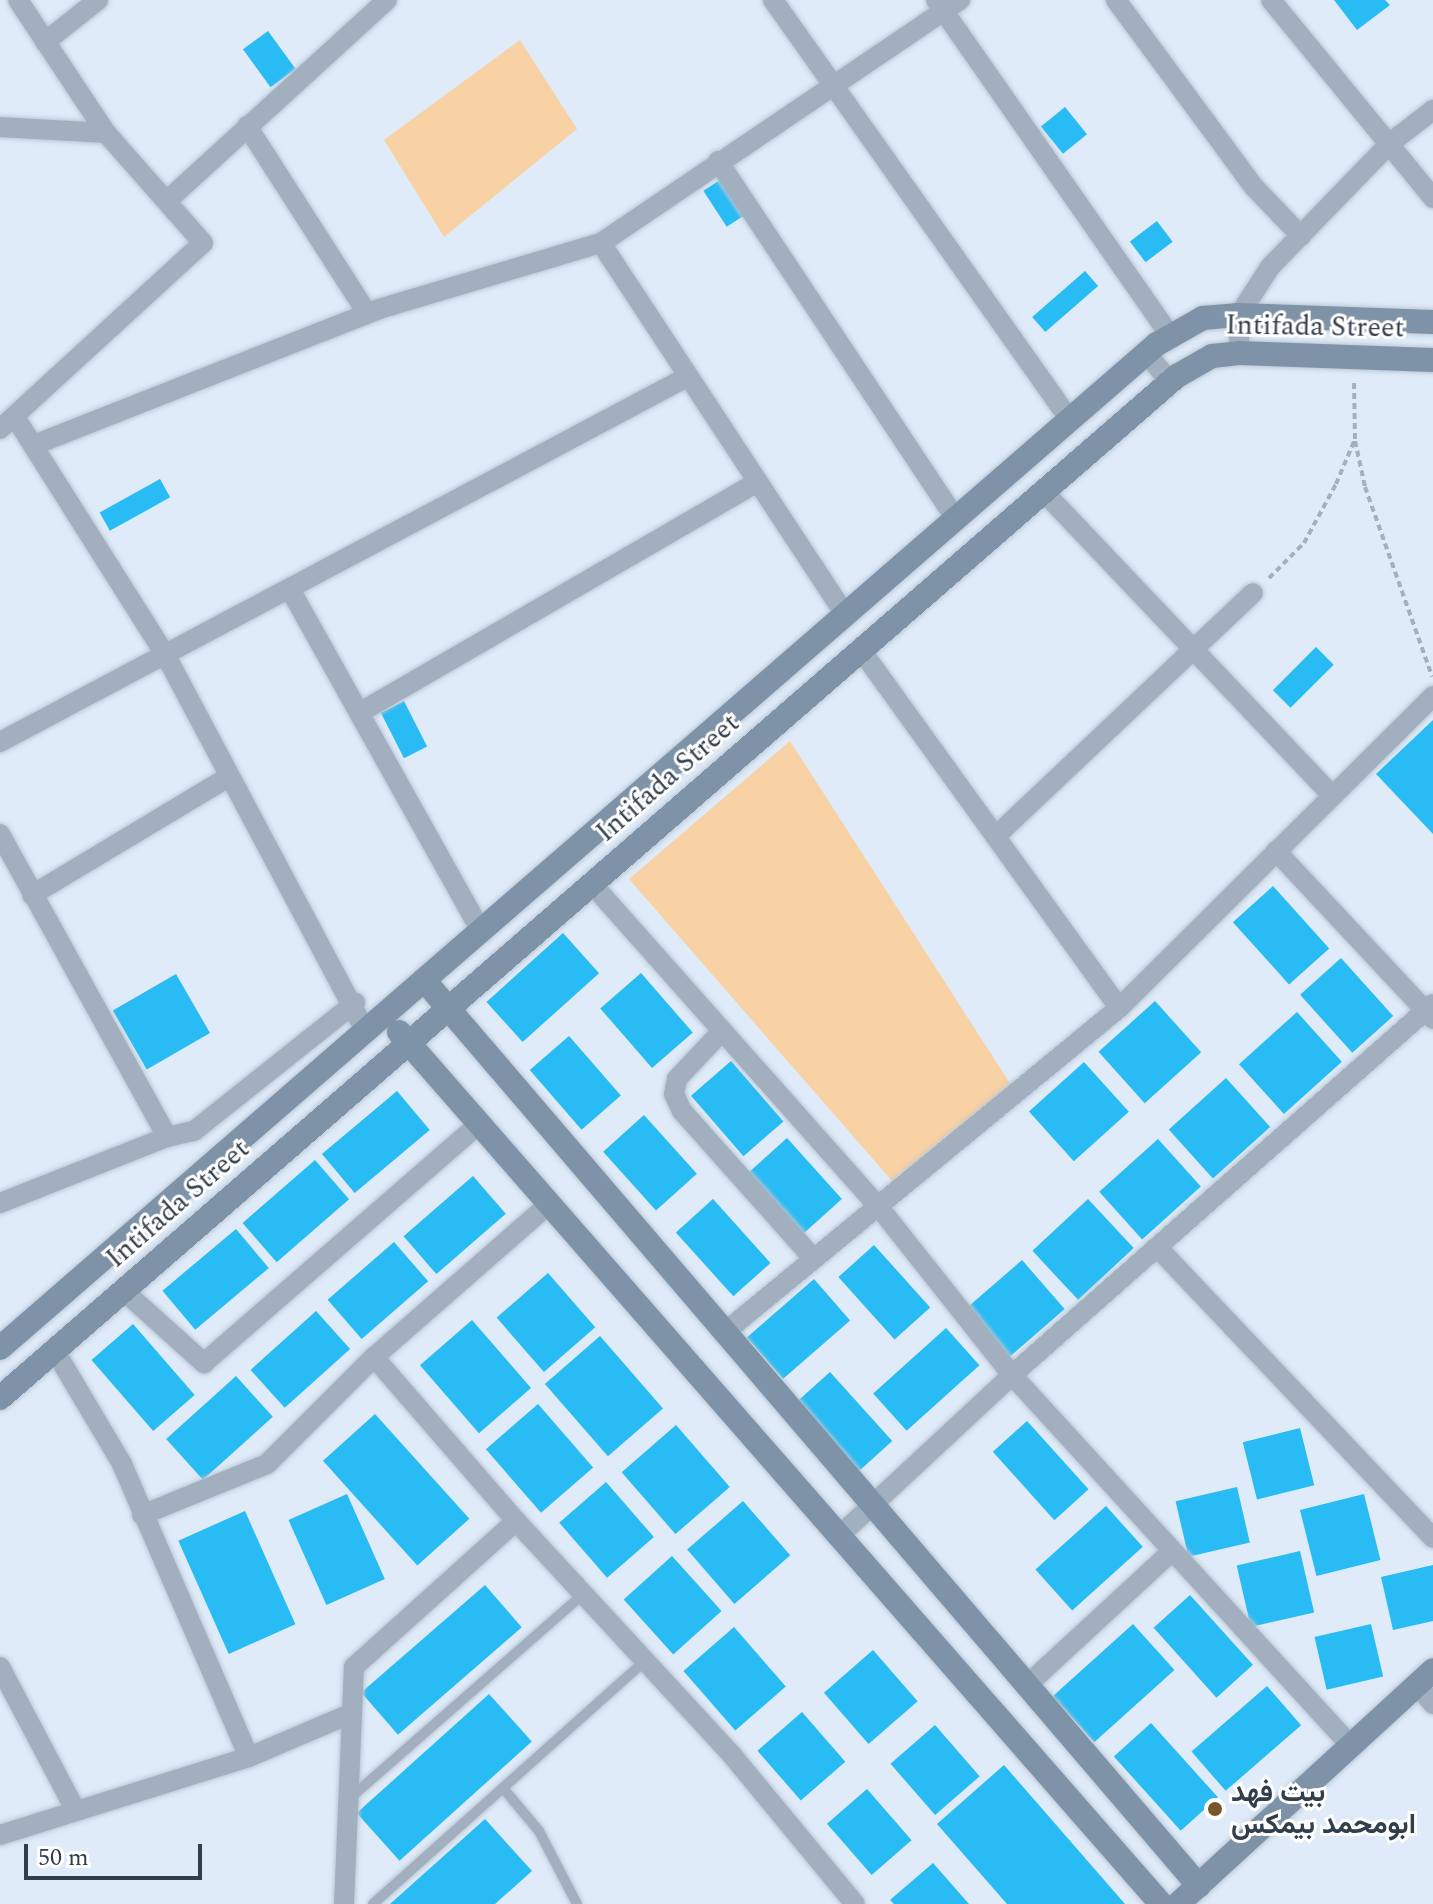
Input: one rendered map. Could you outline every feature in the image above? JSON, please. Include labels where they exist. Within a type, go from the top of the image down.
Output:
[{"type":"main road","name":"Intifada Street","points":[[0,1348],[1170,335],[1203,318],[1239,315],[1433,322]]},
{"type":"main road","name":"Intifada Street","points":[[0,1398],[1170,382],[1212,356],[1239,353],[1353,354],[1433,360]]},
{"type":"main road","points":[[424,980],[1199,1886]]},
{"type":"main road","points":[[385,1015],[1161,1904]]},
{"type":"main road","points":[[1178,1904],[1351,1746],[1428,1686]]},
{"type":"street","points":[[18,0],[106,133],[169,199],[203,243],[7,423],[34,445],[166,656],[227,778],[355,1003],[365,1031]]},
{"type":"street","points":[[45,42],[98,0]]},
{"type":"street","points":[[169,199],[387,0]]},
{"type":"street","points":[[773,0],[1070,420]]},
{"type":"street","points":[[34,445],[367,313],[601,243],[835,84],[938,6],[960,0]]},
{"type":"street","points":[[1116,0],[1254,187],[1301,236]]},
{"type":"street","points":[[1271,0],[1433,198]]},
{"type":"street","points":[[938,6],[1170,335]]},
{"type":"street","points":[[1239,353],[1239,315],[1270,267],[1389,144],[1433,110]]},
{"type":"street","points":[[247,126],[367,313]]},
{"type":"street","points":[[0,127],[106,133]]},
{"type":"street","points":[[718,161],[956,519]]},
{"type":"street","points":[[601,243],[845,615]]},
{"type":"street","points":[[1146,353],[1170,382]]},
{"type":"street","points":[[0,742],[291,591],[687,377]]},
{"type":"street","points":[[359,713],[757,482]]},
{"type":"street","points":[[1044,492],[1332,795]]},
{"type":"street","points":[[291,591],[481,931]]},
{"type":"street","points":[[997,835],[1253,593]]},
{"type":"street","points":[[861,650],[1119,1008]]},
{"type":"street","points":[[725,1332],[1119,1008],[1433,696]]},
{"type":"street","points":[[32,895],[227,778]]},
{"type":"street","points":[[0,834],[167,1137]]},
{"type":"street","points":[[839,1536],[1012,1375],[1431,1011],[1276,851]]},
{"type":"street","points":[[592,884],[878,1206],[1012,1375],[1170,1553],[1351,1746]]},
{"type":"street","points":[[2,1197],[167,1137],[194,1131],[355,1003]]},
{"type":"street","points":[[722,1031],[677,1079],[674,1094],[682,1111],[814,1259]]},
{"type":"street","points":[[124,1291],[204,1363],[479,1124]]},
{"type":"street","points":[[142,1515],[267,1464],[374,1357],[549,1204]]},
{"type":"street","points":[[1157,1247],[1433,1538]]},
{"type":"street","points":[[55,1351],[122,1464],[249,1757]]},
{"type":"street","points":[[374,1357],[516,1521],[732,1755],[855,1904]]},
{"type":"street","points":[[344,1904],[354,1667],[516,1521]]},
{"type":"street","points":[[1027,1685],[1170,1553]]},
{"type":"street","points":[[0,1667],[75,1809]]},
{"type":"street","points":[[0,1835],[249,1757],[352,1713]]},
{"type":"lane","points":[[349,1799],[583,1594]]},
{"type":"lane","points":[[373,1904],[645,1661]]},
{"type":"lane","points":[[503,1788],[539,1831],[577,1904]]},
{"type":"path","points":[[1353,354],[1355,439],[1365,487],[1433,679]]},
{"type":"path","points":[[1253,593],[1304,543],[1355,439]]},
{"type":"shaded area","points":[[520,40],[577,129],[444,237],[384,140]]},
{"type":"shaded area","points":[[790,741],[1011,1085],[893,1182],[629,879]]},
{"type":"building","points":[[1334,0],[1385,0],[1390,5],[1357,30]]},
{"type":"building","points":[[268,31],[296,69],[271,87],[243,49]]},
{"type":"building","points":[[1065,107],[1087,134],[1063,154],[1041,127]]},
{"type":"building","points":[[726,176],[749,212],[727,227],[703,191]]},
{"type":"building","points":[[1157,221],[1173,242],[1145,262],[1130,241]]},
{"type":"building","points":[[1085,271],[1098,286],[1045,332],[1032,317]]},
{"type":"building","points":[[160,479],[170,497],[110,531],[100,512]]},
{"type":"building","points":[[1316,647],[1334,665],[1291,708],[1273,690]]},
{"type":"building","points":[[404,701],[427,746],[404,758],[381,713]]},
{"type":"building","points":[[1433,720],[1433,834],[1376,774]]},
{"type":"building","points":[[1273,886],[1329,948],[1289,985],[1233,922]]},
{"type":"building","points":[[563,933],[599,973],[523,1042],[486,1002]]},
{"type":"building","points":[[1341,958],[1393,1016],[1352,1053],[1300,995]]},
{"type":"building","points":[[641,973],[693,1033],[652,1068],[600,1008]]},
{"type":"building","points":[[176,974],[210,1033],[147,1069],[113,1010]]},
{"type":"building","points":[[1155,1001],[1201,1052],[1145,1103],[1099,1052]]},
{"type":"building","points":[[1297,1012],[1342,1062],[1284,1114],[1239,1064]]},
{"type":"building","points":[[569,1036],[621,1096],[582,1130],[530,1070]]},
{"type":"building","points":[[731,1061],[783,1121],[743,1156],[691,1096]]},
{"type":"building","points":[[1084,1062],[1129,1112],[1074,1161],[1029,1112]]},
{"type":"building","points":[[1226,1078],[1270,1127],[1213,1179],[1169,1130]]},
{"type":"building","points":[[397,1091],[430,1130],[355,1193],[322,1154]]},
{"type":"building","points":[[644,1115],[697,1174],[656,1211],[603,1152]]},
{"type":"building","points":[[787,1138],[842,1199],[801,1236],[746,1175]]},
{"type":"building","points":[[1158,1139],[1201,1187],[1142,1239],[1099,1192]]},
{"type":"building","points":[[315,1160],[349,1199],[277,1262],[243,1223]]},
{"type":"building","points":[[473,1176],[506,1214],[436,1274],[404,1236]]},
{"type":"building","points":[[713,1199],[771,1263],[733,1296],[676,1232]]},
{"type":"building","points":[[1088,1199],[1134,1248],[1078,1300],[1032,1251]]},
{"type":"building","points":[[236,1229],[269,1268],[195,1330],[162,1291]]},
{"type":"building","points":[[394,1242],[428,1281],[362,1339],[328,1300]]},
{"type":"building","points":[[874,1245],[930,1307],[895,1340],[838,1277]]},
{"type":"building","points":[[1022,1260],[1065,1309],[1009,1358],[966,1309]]},
{"type":"building","points":[[548,1273],[595,1327],[544,1372],[497,1318]]},
{"type":"building","points":[[814,1279],[850,1321],[783,1379],[747,1337]]},
{"type":"building","points":[[316,1311],[350,1349],[285,1408],[251,1370]]},
{"type":"building","points":[[472,1320],[531,1388],[479,1433],[420,1365]]},
{"type":"building","points":[[133,1324],[195,1395],[153,1431],[91,1360]]},
{"type":"building","points":[[946,1328],[979,1365],[907,1431],[873,1394]]},
{"type":"building","points":[[600,1336],[663,1408],[608,1456],[545,1384]]},
{"type":"building","points":[[830,1372],[892,1441],[857,1473],[794,1404]]},
{"type":"building","points":[[236,1376],[273,1417],[203,1480],[166,1439]]},
{"type":"building","points":[[538,1404],[593,1467],[541,1513],[486,1449]]},
{"type":"building","points":[[375,1414],[469,1519],[417,1566],[323,1461]]},
{"type":"building","points":[[1027,1421],[1089,1489],[1054,1520],[993,1452]]},
{"type":"building","points":[[676,1425],[730,1487],[675,1534],[622,1472]]},
{"type":"building","points":[[1300,1428],[1314,1485],[1257,1500],[1243,1442]]},
{"type":"building","points":[[606,1482],[654,1537],[607,1578],[559,1523]]},
{"type":"building","points":[[1237,1487],[1250,1543],[1188,1557],[1176,1501]]},
{"type":"building","points":[[347,1494],[385,1579],[326,1605],[289,1520]]},
{"type":"building","points":[[1364,1494],[1380,1560],[1316,1576],[1300,1510]]},
{"type":"building","points":[[743,1501],[790,1555],[734,1604],[687,1550]]},
{"type":"building","points":[[1106,1506],[1143,1547],[1072,1610],[1035,1570]]},
{"type":"building","points":[[245,1511],[295,1624],[229,1654],[178,1541]]},
{"type":"building","points":[[1300,1551],[1314,1612],[1251,1627],[1237,1566]]},
{"type":"building","points":[[672,1556],[722,1611],[673,1654],[624,1599]]},
{"type":"building","points":[[1433,1565],[1433,1621],[1393,1630],[1381,1577]]},
{"type":"building","points":[[485,1585],[522,1627],[398,1735],[361,1693]]},
{"type":"building","points":[[1190,1595],[1253,1665],[1216,1698],[1154,1628]]},
{"type":"building","points":[[1133,1624],[1174,1670],[1094,1742],[1053,1696]]},
{"type":"building","points":[[1371,1624],[1383,1677],[1327,1690],[1314,1637]]},
{"type":"building","points":[[734,1627],[786,1687],[735,1731],[683,1671]]},
{"type":"building","points":[[873,1650],[918,1701],[869,1744],[824,1693]]},
{"type":"building","points":[[1267,1686],[1301,1725],[1226,1791],[1192,1752]]},
{"type":"building","points":[[489,1694],[532,1742],[400,1861],[357,1813]]},
{"type":"building","points":[[802,1712],[845,1762],[801,1801],[757,1751]]},
{"type":"building","points":[[1151,1723],[1218,1797],[1181,1831],[1114,1756]]},
{"type":"building","points":[[935,1725],[980,1776],[935,1815],[890,1764]]},
{"type":"building","points":[[1004,1765],[1125,1904],[1007,1904],[937,1824]]},
{"type":"building","points":[[867,1789],[912,1840],[872,1875],[827,1824]]},
{"type":"building","points":[[485,1819],[532,1871],[495,1904],[390,1904]]},
{"type":"building","points":[[933,1863],[969,1904],[894,1904],[890,1900]]},
{"type":"place","name":"بيت فهد ابومحمد بيمكس","points":[[1215,1809]]}]
